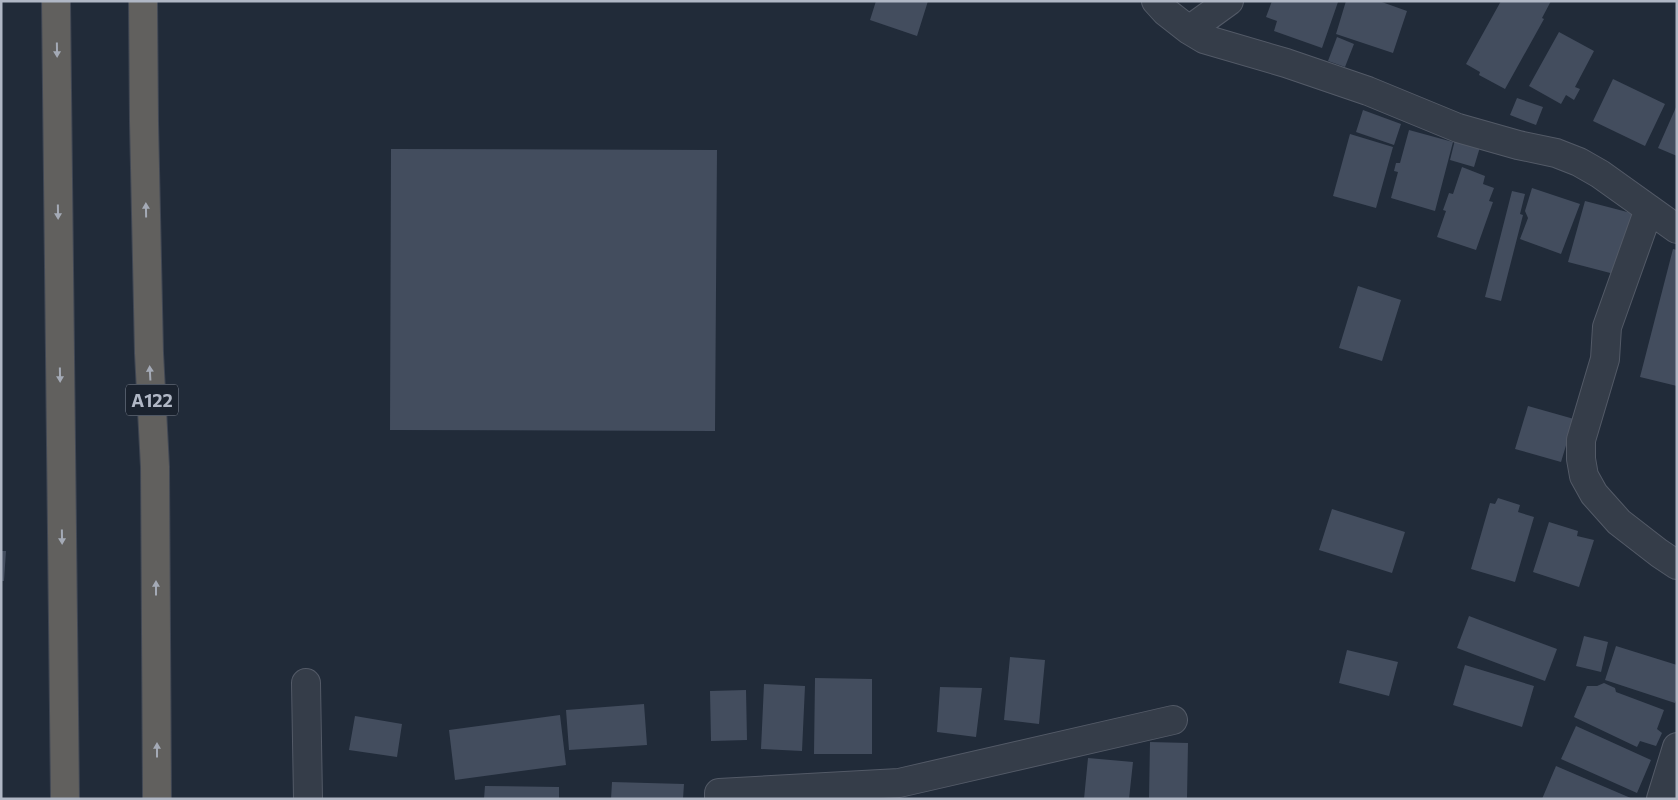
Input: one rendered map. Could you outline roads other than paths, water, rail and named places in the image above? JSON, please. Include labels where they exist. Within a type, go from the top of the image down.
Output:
[{"type":"highway","points":[[56,1],[65,799]]},
{"type":"highway","name":"A122","points":[[143,1],[149,353],[155,467],[157,799]]},
{"type":"street","points":[[1156,1],[1166,12],[1204,39],[1286,63],[1368,91],[1458,128],[1518,145],[1556,153],[1579,162],[1600,174],[1677,229]]},
{"type":"street","points":[[1189,30],[1228,1]]},
{"type":"street","points":[[1649,209],[1607,327],[1605,359],[1581,440],[1581,459],[1584,476],[1594,494],[1619,522],[1677,565]]},
{"type":"street","points":[[306,682],[308,799]]},
{"type":"street","points":[[719,799],[719,793],[899,783],[1173,720]]},
{"type":"street","points":[[1661,799],[1677,747]]}]
